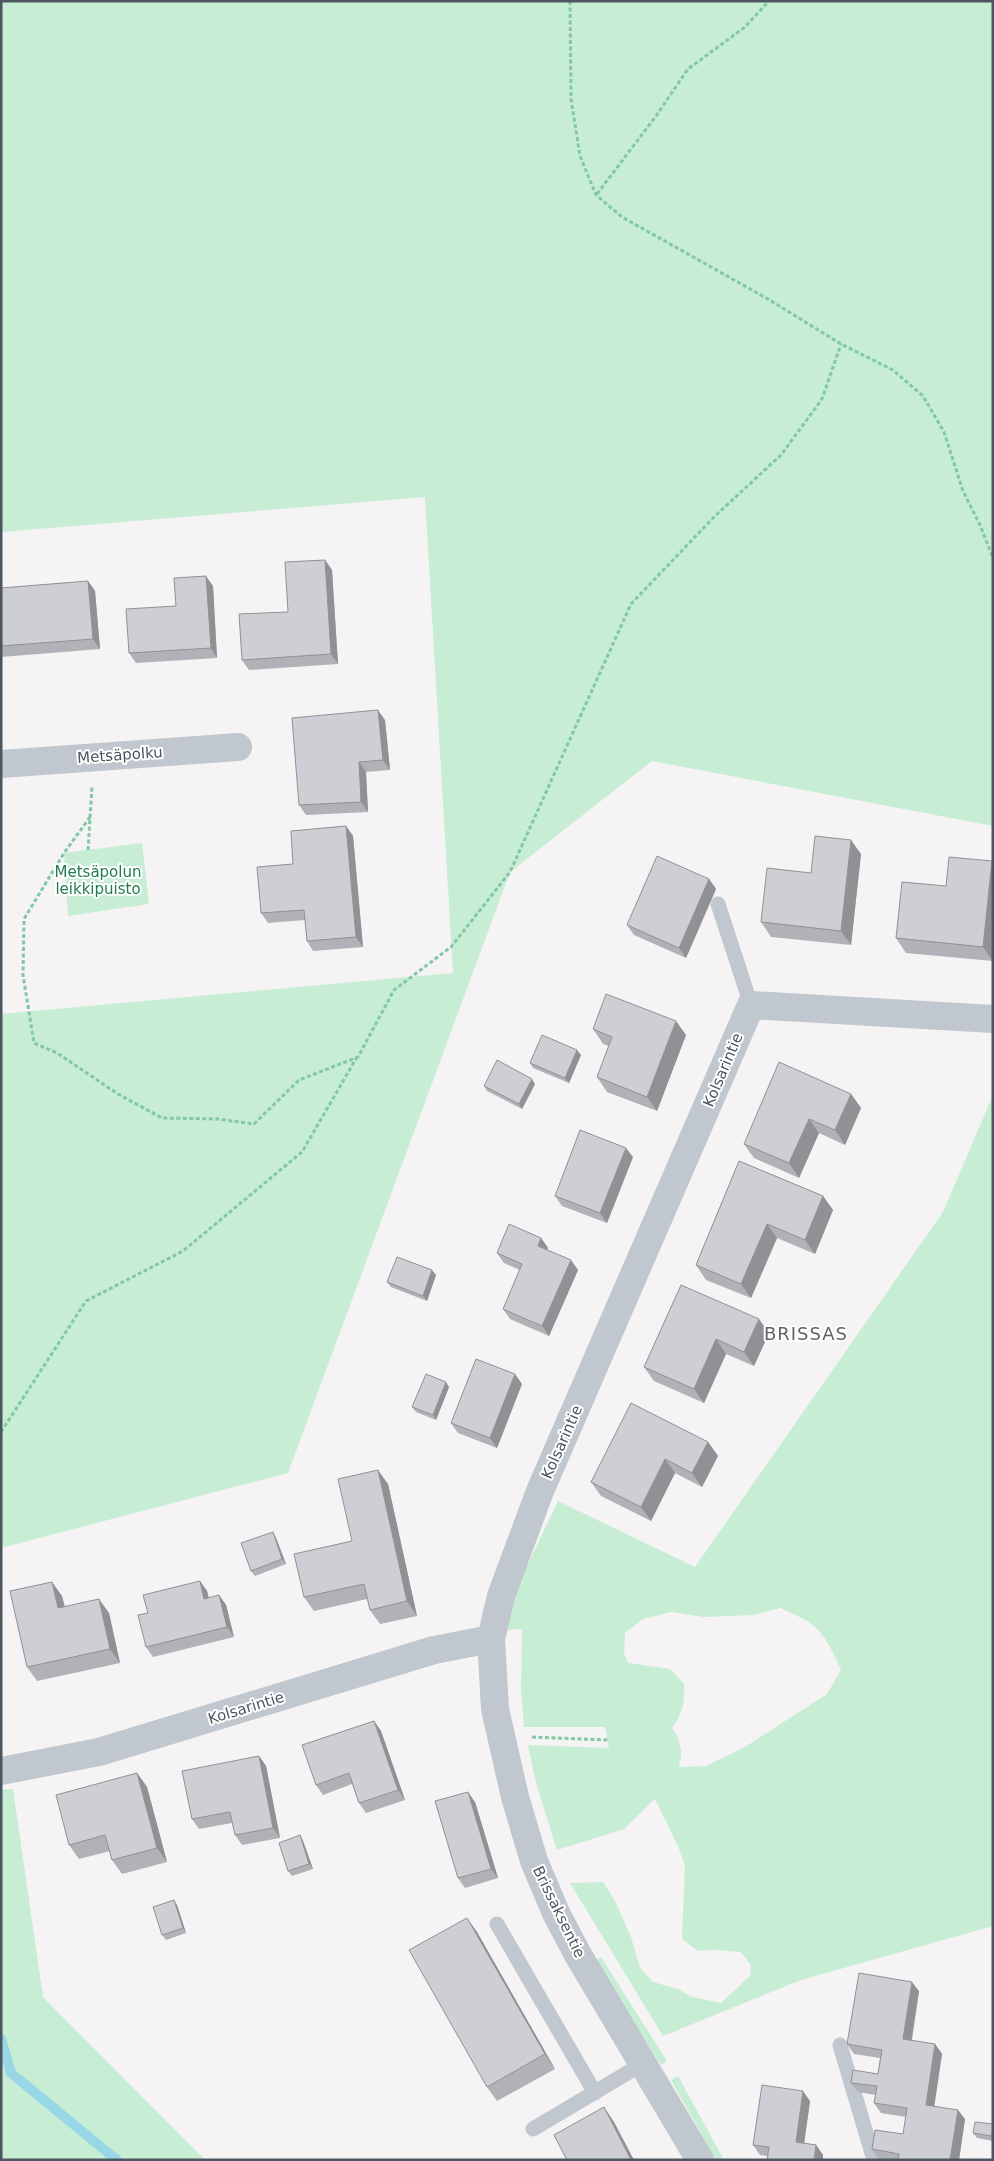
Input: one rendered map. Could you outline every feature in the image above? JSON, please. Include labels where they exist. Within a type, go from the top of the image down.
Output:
[{"type":"street","name":"Metsäpolku","points":[[1,764],[238,746]]},
{"type":"street","points":[[751,1005],[993,1020]]},
{"type":"street","name":"Kolsarintie","points":[[1,1771],[99,1752],[434,1650],[491,1639],[501,1596],[540,1491],[751,1005]]},
{"type":"street","name":"Brissaksentie","points":[[491,1639],[495,1709],[515,1797],[534,1861],[556,1913],[577,1953],[700,2160]]},
{"type":"lane","points":[[718,904],[751,1005]]},
{"type":"lane","points":[[497,1924],[594,2093]]},
{"type":"lane","points":[[840,2045],[874,2160]]},
{"type":"lane","points":[[532,2129],[644,2063]]},
{"type":"path","points":[[570,1],[572,99],[580,156],[596,195],[622,216],[768,299],[841,344],[893,370],[923,396],[944,432],[962,492],[980,525],[993,558]]},
{"type":"path","points":[[596,195],[656,116],[688,69],[745,27],[769,1]]},
{"type":"path","points":[[1,1432],[86,1302],[183,1251],[302,1152],[358,1057],[394,990],[451,947],[510,872],[631,604],[714,517],[781,454],[822,399],[841,344]]},
{"type":"path","points":[[88,850],[94,756]]},
{"type":"path","points":[[90,817],[64,853],[24,918],[22,975],[34,1043],[57,1053],[118,1094],[162,1118],[218,1119],[254,1124],[299,1080],[358,1057]]},
{"type":"path","points":[[531,1737],[608,1740]]},
{"type":"green space","points":[[1,1],[993,1],[993,826],[652,761],[510,872],[288,1473],[1,1548],[1,1014],[453,973],[425,497],[1,532]]},
{"type":"green space","name":"Metsäpolun leikkipuisto","points":[[142,843],[149,904],[68,916],[64,853]]},
{"type":"green space","points":[[993,1095],[993,1926],[801,1980],[663,2036],[570,1883],[603,1882],[615,1901],[631,1937],[640,1968],[653,1982],[678,1989],[692,1997],[721,2003],[750,1976],[751,1965],[741,1952],[698,1951],[682,1939],[685,1865],[655,1799],[624,1829],[557,1850],[536,1783],[528,1745],[609,1748],[605,1727],[524,1727],[521,1690],[522,1629],[507,1630],[515,1591],[558,1501],[695,1567],[943,1212]],"holes":[[[780,1608],[804,1619],[819,1631],[825,1638],[841,1670],[827,1694],[745,1747],[706,1766],[679,1767],[681,1748],[672,1728],[679,1717],[682,1707],[684,1684],[670,1669],[628,1663],[624,1653],[625,1633],[643,1619],[671,1612],[704,1617],[754,1615]]]},
{"type":"green space","points":[[13,1789],[43,1997],[205,2160],[1,2160],[1,1790]]},
{"type":"green space","points":[[601,1957],[667,2061],[661,2065],[595,1961]]},
{"type":"green space","points":[[678,2076],[724,2160],[716,2160],[671,2080]]},
{"type":"building","points":[[325,560],[331,654],[242,660],[239,614],[288,612],[285,562]]},
{"type":"building","points":[[206,576],[211,648],[129,653],[126,609],[176,606],[174,578]]},
{"type":"building","points":[[88,581],[93,639],[1,646],[1,588]]},
{"type":"building","points":[[378,710],[383,760],[359,762],[361,802],[299,805],[292,718]]},
{"type":"building","points":[[346,826],[356,937],[307,941],[304,910],[261,913],[257,867],[293,864],[291,831]]},
{"type":"building","points":[[815,836],[851,840],[841,931],[761,922],[767,868],[811,873]]},
{"type":"building","points":[[657,856],[709,879],[679,948],[627,925]]},
{"type":"building","points":[[949,857],[992,861],[983,947],[896,938],[902,882],[946,886]]},
{"type":"building","points":[[606,994],[676,1021],[647,1097],[597,1077],[612,1037],[593,1029]]},
{"type":"building","points":[[542,1035],[577,1050],[565,1078],[530,1063]]},
{"type":"building","points":[[497,1060],[532,1079],[519,1104],[484,1086]]},
{"type":"building","points":[[779,1062],[851,1094],[835,1130],[809,1119],[789,1163],[744,1144]]},
{"type":"building","points":[[580,1130],[626,1148],[600,1213],[555,1196]]},
{"type":"building","points":[[739,1161],[823,1196],[805,1240],[767,1224],[741,1284],[696,1265]]},
{"type":"building","points":[[509,1224],[541,1238],[538,1246],[571,1260],[542,1326],[503,1309],[522,1264],[497,1253]]},
{"type":"building","points":[[397,1257],[432,1270],[423,1296],[387,1282]]},
{"type":"building","points":[[681,1285],[759,1319],[744,1352],[716,1339],[694,1389],[644,1367]]},
{"type":"building","points":[[476,1359],[515,1374],[490,1438],[451,1423]]},
{"type":"building","points":[[426,1374],[446,1382],[433,1415],[412,1407]]},
{"type":"building","points":[[631,1403],[708,1442],[692,1473],[665,1459],[641,1507],[591,1482]]},
{"type":"building","points":[[378,1470],[407,1601],[370,1610],[364,1584],[304,1597],[294,1554],[352,1541],[338,1479]]},
{"type":"building","points":[[273,1532],[282,1559],[251,1571],[241,1543]]},
{"type":"building","points":[[200,1581],[204,1599],[219,1595],[227,1627],[146,1647],[138,1615],[148,1613],[143,1595]]},
{"type":"building","points":[[52,1582],[58,1608],[99,1599],[110,1649],[27,1667],[10,1591]]},
{"type":"building","points":[[374,1721],[398,1790],[359,1803],[349,1773],[316,1785],[302,1745]]},
{"type":"building","points":[[259,1756],[273,1828],[235,1835],[230,1812],[192,1819],[182,1771]]},
{"type":"building","points":[[137,1773],[157,1848],[112,1860],[105,1835],[69,1845],[56,1795]]},
{"type":"building","points":[[468,1792],[491,1869],[458,1878],[435,1801]]},
{"type":"building","points":[[300,1835],[309,1864],[288,1871],[279,1843]]},
{"type":"building","points":[[174,1900],[183,1928],[162,1935],[153,1907]]},
{"type":"building","points":[[467,1918],[545,2054],[487,2087],[409,1950]]},
{"type":"building","points":[[859,1973],[912,1982],[903,2039],[935,2044],[926,2105],[958,2110],[950,2160],[898,2160],[899,2154],[872,2149],[875,2130],[903,2134],[907,2108],[874,2103],[877,2086],[851,2083],[853,2070],[878,2074],[882,2050],[847,2044]]},
{"type":"building","points":[[762,2085],[803,2091],[796,2142],[816,2145],[814,2160],[767,2160],[769,2147],[753,2145]]},
{"type":"building","points":[[604,2107],[631,2160],[567,2160],[554,2135]]},
{"type":"building","points":[[975,2122],[993,2124],[992,2136],[973,2133]]},
{"type":"waterway","points":[[1,2039],[11,2073],[117,2160]]},
{"type":"district","name":"BRISSAS","points":[[806,1334]]}]
